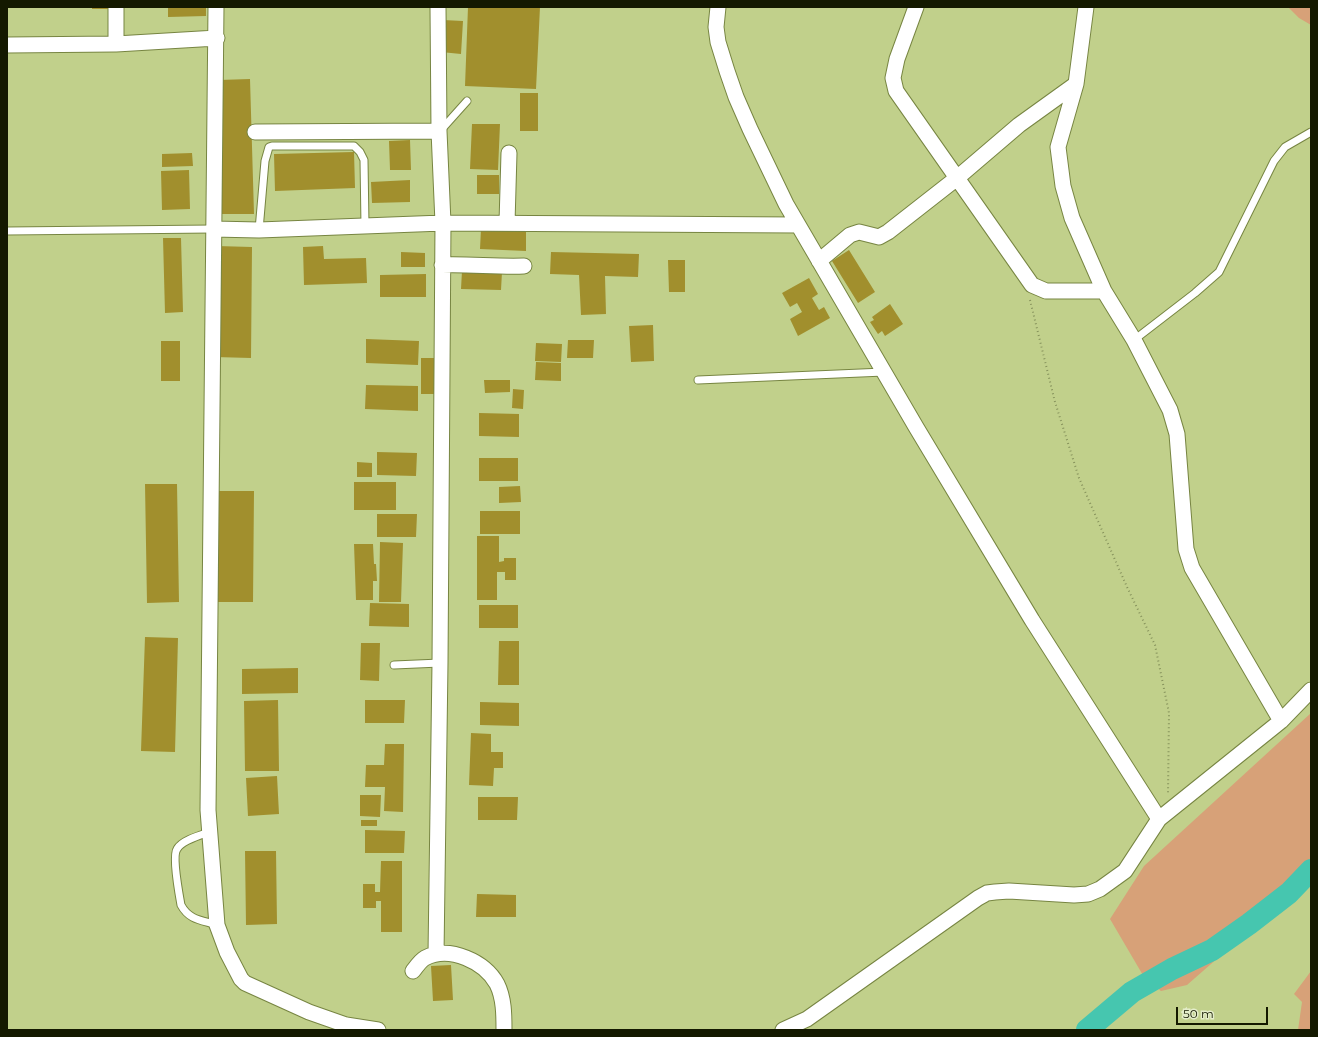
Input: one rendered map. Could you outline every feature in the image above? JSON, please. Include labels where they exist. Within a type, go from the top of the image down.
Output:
[{"type":"street","points":[[116,7],[116,44]]},
{"type":"street","points":[[216,7],[217,38],[213,229],[208,810],[217,924],[226,952],[245,983],[309,1012],[346,1025],[378,1030]]},
{"type":"street","points":[[436,954],[440,663],[443,223],[439,131],[438,7]]},
{"type":"street","points":[[718,7],[716,27],[718,42],[729,78],[750,129],[786,204],[1032,620],[1164,815]]},
{"type":"street","points":[[916,7],[897,59],[893,78],[896,91],[1032,285],[1046,291],[1104,291]]},
{"type":"street","points":[[1086,7],[1076,84],[1059,143],[1058,153],[1063,186],[1072,218],[1104,291],[1134,340],[1170,410],[1177,434],[1187,556],[1192,568],[1281,720]]},
{"type":"street","points":[[7,45],[116,44],[217,38]]},
{"type":"street","points":[[819,261],[850,235],[859,232],[879,237],[888,232],[957,178],[1019,125],[1076,84]]},
{"type":"street","points":[[255,132],[439,131]]},
{"type":"street","points":[[507,223],[509,153]]},
{"type":"street","points":[[213,229],[259,230],[443,223],[798,225]]},
{"type":"street","points":[[442,265],[460,264],[508,267],[524,266]]},
{"type":"street","points":[[784,1030],[807,1019],[978,898],[987,894],[1009,892],[1074,895],[1088,894],[1100,889],[1125,871],[1164,815],[1281,720],[1311,690]]},
{"type":"street","points":[[413,971],[424,958],[436,954],[456,954],[477,962],[489,973],[497,984],[501,996],[504,1030]]},
{"type":"lane","points":[[439,131],[467,101]]},
{"type":"lane","points":[[1134,340],[1195,293],[1219,272],[1274,161],[1285,147],[1311,132]]},
{"type":"lane","points":[[259,230],[264,161],[269,147],[272,146],[354,146],[357,148],[364,160],[366,226]]},
{"type":"lane","points":[[7,231],[213,229]]},
{"type":"lane","points":[[698,380],[884,372]]},
{"type":"lane","points":[[394,664],[440,663]]},
{"type":"lane","points":[[210,832],[181,844],[177,849],[175,857],[181,905],[184,910],[193,918],[217,924]]},
{"type":"path","points":[[1030,299],[1055,402],[1079,478],[1127,587],[1155,645],[1169,713],[1164,815]]},
{"type":"shaded area","points":[[1288,7],[1311,7],[1311,25],[1299,18]]},
{"type":"shaded area","points":[[1311,713],[1311,865],[1304,877],[1263,919],[1235,930],[1219,957],[1187,985],[1161,991],[1144,977],[1110,919],[1144,866]]},
{"type":"shaded area","points":[[1311,971],[1311,1030],[1298,1030],[1302,1002],[1294,994]]},
{"type":"building","points":[[92,7],[108,7],[108,9],[92,9]]},
{"type":"building","points":[[168,7],[206,7],[206,16],[168,17]]},
{"type":"building","points":[[468,7],[540,7],[536,89],[465,86]]},
{"type":"building","points":[[443,20],[463,21],[461,54],[441,52]]},
{"type":"building","points":[[250,79],[254,214],[222,214],[219,80]]},
{"type":"building","points":[[520,93],[538,93],[538,131],[520,131]]},
{"type":"building","points":[[472,124],[500,124],[498,170],[470,169]]},
{"type":"building","points":[[410,140],[411,170],[390,170],[389,141]]},
{"type":"building","points":[[354,152],[355,188],[275,191],[274,154]]},
{"type":"building","points":[[192,153],[193,166],[162,167],[162,154]]},
{"type":"building","points":[[189,170],[190,209],[162,210],[161,171]]},
{"type":"building","points":[[477,175],[499,175],[499,194],[477,194]]},
{"type":"building","points":[[410,180],[410,202],[372,203],[371,182]]},
{"type":"building","points":[[481,229],[526,231],[526,251],[480,249]]},
{"type":"building","points":[[163,238],[181,238],[183,312],[165,313]]},
{"type":"building","points":[[216,246],[252,247],[251,358],[215,357]]},
{"type":"building","points":[[323,246],[324,259],[366,258],[367,283],[304,285],[303,247]]},
{"type":"building","points":[[849,250],[875,292],[858,303],[832,261]]},
{"type":"building","points":[[401,252],[425,253],[425,267],[401,267]]},
{"type":"building","points":[[551,252],[639,254],[638,277],[605,276],[606,314],[581,315],[579,275],[550,274]]},
{"type":"building","points":[[668,260],[685,260],[685,292],[669,292]]},
{"type":"building","points":[[462,271],[502,272],[501,290],[461,289]]},
{"type":"building","points":[[426,274],[426,297],[380,297],[380,275]]},
{"type":"building","points":[[809,278],[818,294],[812,298],[819,310],[824,307],[830,318],[798,336],[790,319],[802,312],[797,303],[790,307],[782,293]]},
{"type":"building","points":[[890,304],[903,324],[885,336],[882,331],[878,334],[870,322],[874,320],[872,317]]},
{"type":"building","points":[[653,325],[654,361],[631,362],[629,326]]},
{"type":"building","points":[[366,339],[419,341],[418,365],[366,363]]},
{"type":"building","points":[[568,340],[594,340],[593,358],[567,358]]},
{"type":"building","points":[[161,341],[180,341],[180,381],[161,381]]},
{"type":"building","points":[[536,343],[562,344],[561,362],[535,361]]},
{"type":"building","points":[[421,358],[437,358],[437,394],[421,394]]},
{"type":"building","points":[[536,362],[561,363],[561,381],[535,380]]},
{"type":"building","points":[[484,380],[510,380],[510,392],[485,393]]},
{"type":"building","points":[[366,385],[418,386],[418,411],[365,409]]},
{"type":"building","points":[[513,389],[524,390],[523,409],[512,408]]},
{"type":"building","points":[[479,413],[519,414],[519,437],[479,436]]},
{"type":"building","points":[[377,452],[417,453],[416,476],[377,475]]},
{"type":"building","points":[[479,458],[518,458],[518,481],[479,481]]},
{"type":"building","points":[[357,462],[372,463],[372,477],[357,477]]},
{"type":"building","points":[[354,482],[396,482],[396,510],[354,510]]},
{"type":"building","points":[[145,484],[177,484],[179,602],[147,603]]},
{"type":"building","points":[[520,486],[521,502],[499,503],[499,487]]},
{"type":"building","points":[[218,491],[254,491],[253,602],[217,602]]},
{"type":"building","points":[[480,511],[520,511],[520,534],[480,534]]},
{"type":"building","points":[[377,514],[417,514],[416,537],[377,537]]},
{"type":"building","points":[[477,536],[499,536],[499,562],[504,561],[504,558],[516,558],[516,580],[505,580],[505,572],[497,572],[497,600],[477,600]]},
{"type":"building","points":[[380,542],[403,543],[401,602],[379,602]]},
{"type":"building","points":[[354,544],[373,544],[377,581],[373,581],[373,600],[356,600]]},
{"type":"building","points":[[370,603],[409,604],[409,627],[369,626]]},
{"type":"building","points":[[479,605],[518,605],[518,628],[479,628]]},
{"type":"building","points":[[145,637],[178,638],[175,752],[141,751]]},
{"type":"building","points":[[499,641],[519,641],[519,685],[498,685]]},
{"type":"building","points":[[361,643],[380,643],[379,681],[360,680]]},
{"type":"building","points":[[298,668],[298,693],[242,694],[242,669]]},
{"type":"building","points":[[278,700],[279,771],[245,771],[244,701]]},
{"type":"building","points":[[365,700],[405,700],[404,723],[365,723]]},
{"type":"building","points":[[480,702],[519,703],[519,726],[480,725]]},
{"type":"building","points":[[471,733],[491,734],[491,752],[503,752],[503,768],[494,768],[493,786],[469,785]]},
{"type":"building","points":[[385,744],[404,744],[403,812],[384,811],[385,787],[365,787],[366,765],[384,765]]},
{"type":"building","points":[[277,776],[279,814],[248,816],[246,778]]},
{"type":"building","points":[[360,795],[381,795],[380,817],[360,816]]},
{"type":"building","points":[[478,797],[518,797],[517,820],[478,820]]},
{"type":"building","points":[[361,820],[377,820],[377,826],[361,826]]},
{"type":"building","points":[[365,830],[405,831],[404,853],[365,853]]},
{"type":"building","points":[[245,851],[276,851],[277,924],[246,925]]},
{"type":"building","points":[[381,861],[402,861],[402,932],[381,932],[381,901],[376,901],[376,908],[363,908],[363,884],[375,884],[375,892],[380,892]]},
{"type":"building","points":[[477,894],[516,895],[516,917],[476,917]]},
{"type":"building","points":[[451,965],[453,1000],[433,1001],[431,966]]},
{"type":"waterway","points":[[1087,1030],[1132,992],[1172,969],[1212,950],[1249,924],[1289,893],[1311,870]]}]
